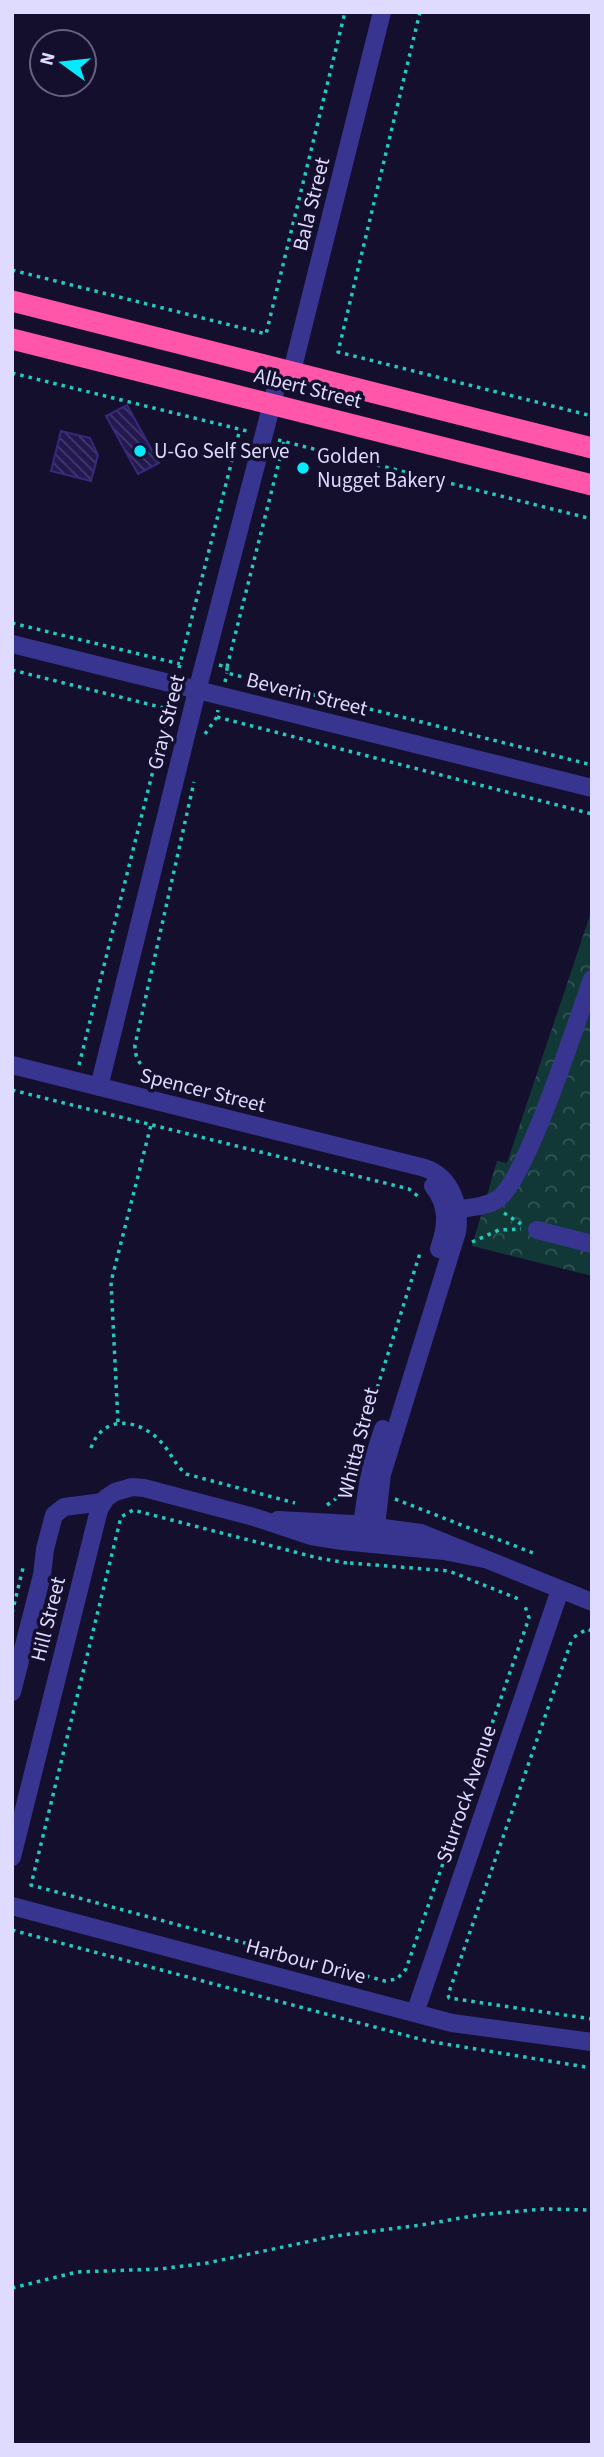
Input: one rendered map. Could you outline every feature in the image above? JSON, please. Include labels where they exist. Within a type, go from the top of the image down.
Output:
[{"type":"highway","name":"Albert Street","points":[[12,302],[592,447]]},
{"type":"highway","name":"Albert Street","points":[[12,339],[592,485]]},
{"type":"street","name":"Bala Street","points":[[287,371],[382,12]]},
{"type":"street","name":"Gray Street","points":[[99,1087],[197,691],[287,371]]},
{"type":"street","name":"Beverin Street","points":[[12,644],[592,788]]},
{"type":"street","points":[[451,1210],[489,1203],[506,1192],[523,1160],[592,979]]},
{"type":"street","name":"Spencer Street","points":[[12,1065],[382,1158],[413,1170],[433,1189]]},
{"type":"street","name":"Whitta Street","points":[[371,1532],[384,1465],[458,1223],[433,1189]]},
{"type":"street","name":"Whitta Street","points":[[371,1532],[373,1461],[451,1210]]},
{"type":"street","points":[[537,1230],[592,1244]]},
{"type":"street","points":[[12,1692],[42,1575],[45,1549],[54,1515],[64,1507],[103,1502],[127,1483],[254,1517],[371,1532],[428,1535],[592,1602]]},
{"type":"street","name":"Hill Street","points":[[12,1857],[15,1830],[97,1516],[103,1502]]},
{"type":"street","name":"Sturrock Avenue","points":[[415,2013],[560,1590]]},
{"type":"street","name":"Harbour Drive","points":[[12,1906],[465,2025],[592,2042]]},
{"type":"path","points":[[12,270],[266,334],[345,12]]},
{"type":"path","points":[[420,12],[338,352],[592,416]]},
{"type":"path","points":[[12,373],[240,429],[180,664],[12,623]]},
{"type":"path","points":[[592,519],[284,442],[227,667],[227,673],[592,765]]},
{"type":"path","points":[[12,670],[168,709],[75,1082]]},
{"type":"path","points":[[202,747],[205,733],[217,717],[592,814]]},
{"type":"path","points":[[161,1079],[146,1072],[134,1054],[135,1045],[196,774]]},
{"type":"path","points":[[12,1090],[409,1189],[433,1189]]},
{"type":"path","points":[[118,1422],[111,1282],[151,1125]]},
{"type":"path","points":[[454,1240],[468,1243],[499,1230],[529,1229],[489,1203]]},
{"type":"path","points":[[366,1424],[421,1249]]},
{"type":"path","points":[[91,1448],[99,1433],[118,1422],[142,1428],[156,1437],[186,1474],[305,1505]]},
{"type":"path","points":[[324,1525],[331,1503],[341,1495],[354,1463]]},
{"type":"path","points":[[395,1499],[533,1553]]},
{"type":"path","points":[[133,1510],[318,1558],[348,1563],[449,1571],[523,1602],[529,1618],[405,1969],[397,1979],[385,1981],[31,1885],[121,1517],[133,1510]]},
{"type":"path","points":[[12,1613],[27,1554]]},
{"type":"path","points":[[592,1631],[587,1629],[573,1640],[448,1995],[449,1998],[592,2019]]},
{"type":"path","points":[[12,1930],[420,2039],[592,2068]]},
{"type":"path","points":[[12,2288],[77,2272],[160,2269],[207,2263],[335,2236],[478,2215],[525,2210],[592,2210]]},
{"type":"green space","points":[[592,909],[592,1276],[472,1246],[497,1161],[507,1163]]},
{"type":"building","points":[[127,405],[159,463],[138,474],[106,416]]},
{"type":"building","points":[[61,431],[90,438],[98,455],[91,481],[51,471]]},
{"type":"place","name":"U-Go Self Serve","points":[[140,451]]},
{"type":"place","name":"Golden Nugget Bakery","points":[[303,468]]}]
